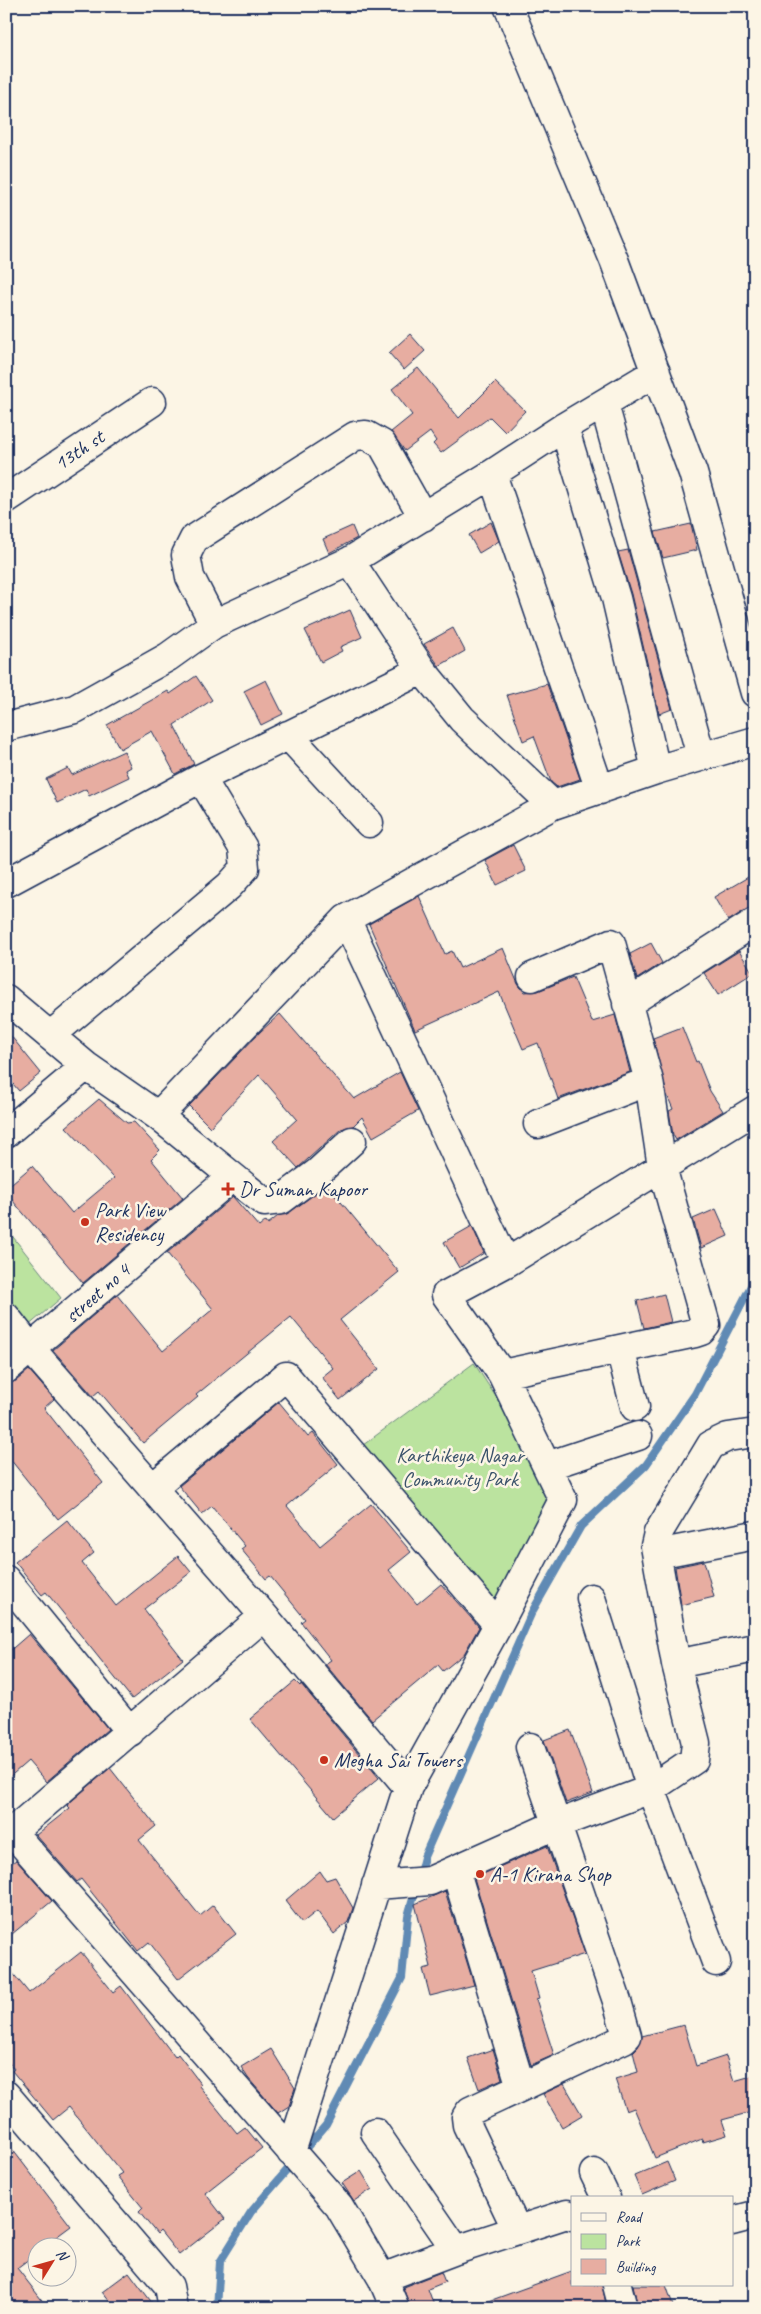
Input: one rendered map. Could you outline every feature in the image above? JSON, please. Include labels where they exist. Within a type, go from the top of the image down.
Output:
[{"type":"street","points":[[508,6],[614,260],[693,473],[755,693]]},
{"type":"street","points":[[6,727],[75,708],[168,657],[214,624],[350,561],[424,517],[564,427],[656,372]]},
{"type":"street","name":"13th st","points":[[6,499],[152,402]]},
{"type":"street","points":[[604,404],[702,756]]},
{"type":"street","points":[[564,427],[616,598],[656,770]]},
{"type":"street","points":[[214,624],[190,576],[186,555],[194,539],[355,436],[366,435],[382,444],[424,517]]},
{"type":"street","points":[[492,474],[600,790]]},
{"type":"street","points":[[350,561],[422,670],[462,719],[553,806]]},
{"type":"street","points":[[6,883],[202,778],[422,670]]},
{"type":"street","points":[[288,735],[369,823]]},
{"type":"street","points":[[158,1116],[346,919],[553,806],[656,770],[755,741]]},
{"type":"street","points":[[50,1036],[229,886],[245,868],[243,848],[202,778]]},
{"type":"street","points":[[346,919],[506,1263]]},
{"type":"street","points":[[628,1004],[755,922]]},
{"type":"street","points":[[502,1374],[694,1333],[701,1331],[706,1325],[662,1167],[649,1081],[612,943],[532,977]]},
{"type":"street","points":[[6,999],[86,1066],[158,1116],[264,1202],[281,1200],[317,1173],[352,1141]]},
{"type":"street","points":[[6,1133],[86,1066]]},
{"type":"street","points":[[538,1124],[649,1081]]},
{"type":"street","points":[[291,2152],[408,1787],[498,1625],[563,1500],[502,1374],[446,1295],[506,1263],[755,1110]]},
{"type":"street","name":"street no 4","points":[[6,1369],[232,1177]]},
{"type":"street","points":[[6,1316],[31,1349],[264,1616],[408,1787]]},
{"type":"street","points":[[620,1349],[636,1407]]},
{"type":"street","points":[[152,1488],[286,1376],[498,1625]]},
{"type":"street","points":[[376,1885],[417,1882],[456,1872],[555,1825],[651,1789],[694,1760],[696,1742],[676,1664],[655,1546],[658,1533],[711,1445],[728,1437],[755,1433]]},
{"type":"street","points":[[547,1466],[638,1436]]},
{"type":"street","points":[[656,1554],[755,1536]]},
{"type":"street","points":[[10,1593],[130,1732]]},
{"type":"street","points":[[591,1598],[651,1789],[716,1962]]},
{"type":"street","points":[[264,1616],[9,1834],[338,2206],[382,2278],[395,2308]]},
{"type":"street","points":[[676,1664],[755,1648]]},
{"type":"street","points":[[517,2230],[467,2125],[466,2117],[470,2111],[627,2036],[617,2001],[555,1825],[530,1747]]},
{"type":"street","points":[[456,1872],[521,2087]]},
{"type":"street","points":[[6,2094],[169,2286],[173,2308]]},
{"type":"street","points":[[374,2132],[456,2250]]},
{"type":"street","points":[[594,2173],[605,2196]]},
{"type":"street","points":[[382,2278],[456,2250],[567,2214],[571,2216]]},
{"type":"street","points":[[734,2220],[755,2215]]},
{"type":"street","points":[[617,2286],[623,2308]]},
{"type":"green space","points":[[6,1228],[61,1298],[6,1345]]},
{"type":"green space","name":"Karthikeya Nagar Community Park","points":[[474,1363],[520,1434],[557,1498],[493,1611],[355,1451]]},
{"type":"building","points":[[410,334],[425,351],[404,370],[389,353]]},
{"type":"building","points":[[418,368],[459,418],[495,382],[525,411],[505,432],[490,417],[441,453],[433,444],[436,441],[430,432],[405,451],[391,432],[412,415],[392,389]]},
{"type":"building","points":[[491,522],[499,541],[479,553],[469,535]]},
{"type":"building","points":[[691,524],[697,550],[663,558],[655,532]]},
{"type":"building","points":[[352,526],[357,538],[329,553],[323,539]]},
{"type":"building","points":[[628,550],[672,709],[659,714],[631,594],[618,552]]},
{"type":"building","points":[[350,610],[362,637],[340,647],[342,651],[321,662],[305,630]]},
{"type":"building","points":[[453,628],[465,651],[439,666],[424,644]]},
{"type":"building","points":[[196,676],[212,700],[174,725],[194,764],[175,774],[152,731],[120,749],[107,725],[168,691],[170,694]]},
{"type":"building","points":[[266,680],[283,714],[261,725],[244,691]]},
{"type":"building","points":[[547,684],[580,779],[557,787],[551,782],[534,736],[523,741],[507,695]]},
{"type":"building","points":[[124,751],[131,767],[126,770],[129,777],[89,796],[86,789],[57,803],[46,779],[68,768],[72,775]]},
{"type":"building","points":[[513,845],[526,871],[497,885],[485,860]]},
{"type":"building","points":[[755,873],[755,906],[728,921],[714,897]]},
{"type":"building","points":[[419,896],[445,954],[452,951],[460,968],[503,948],[518,984],[524,992],[538,991],[573,977],[592,1022],[615,1015],[630,1072],[558,1099],[538,1043],[523,1049],[499,992],[415,1030],[369,924]]},
{"type":"building","points":[[651,943],[662,963],[637,979],[630,954]]},
{"type":"building","points":[[739,951],[753,973],[718,995],[704,973]]},
{"type":"building","points":[[280,1014],[354,1099],[400,1072],[418,1111],[373,1137],[362,1117],[353,1126],[341,1129],[298,1168],[273,1141],[297,1119],[259,1075],[210,1127],[189,1106],[261,1031]]},
{"type":"building","points":[[682,1027],[710,1091],[723,1111],[676,1140],[673,1135],[669,1111],[673,1109],[667,1095],[653,1038]]},
{"type":"building","points":[[6,1030],[41,1073],[19,1091],[6,1076]]},
{"type":"building","points":[[99,1099],[127,1123],[134,1122],[160,1150],[151,1159],[183,1198],[83,1283],[6,1193],[6,1188],[32,1166],[72,1213],[114,1178],[66,1127]]},
{"type":"building","points":[[327,1185],[399,1272],[340,1320],[379,1369],[340,1400],[322,1377],[333,1368],[291,1317],[196,1395],[198,1397],[143,1443],[99,1391],[93,1396],[53,1350],[117,1295],[163,1351],[213,1309],[167,1253],[233,1197],[259,1227],[266,1221],[268,1224],[278,1216],[290,1212]]},
{"type":"building","points":[[716,1209],[728,1236],[701,1248],[693,1219]]},
{"type":"building","points":[[472,1226],[484,1253],[459,1268],[444,1242]]},
{"type":"building","points":[[664,1294],[671,1322],[644,1328],[637,1301]]},
{"type":"building","points":[[29,1370],[54,1399],[44,1408],[103,1483],[58,1519],[6,1454],[6,1384],[16,1381]]},
{"type":"building","points":[[279,1402],[308,1437],[313,1433],[338,1464],[287,1506],[320,1546],[371,1504],[411,1552],[389,1570],[417,1604],[441,1584],[479,1627],[464,1654],[443,1671],[438,1665],[372,1720],[325,1664],[331,1660],[301,1622],[305,1619],[270,1576],[266,1579],[241,1549],[245,1546],[212,1506],[202,1514],[179,1486]]},
{"type":"building","points":[[67,1520],[94,1553],[82,1563],[116,1606],[178,1556],[191,1572],[144,1609],[183,1659],[132,1699],[46,1592],[42,1595],[15,1562]]},
{"type":"building","points":[[704,1561],[714,1597],[681,1605],[675,1567]]},
{"type":"building","points":[[29,1634],[108,1729],[46,1782],[28,1761],[6,1780],[6,1654]]},
{"type":"building","name":"Megha Sai Towers","points":[[295,1681],[300,1686],[301,1684],[379,1778],[333,1817],[250,1719]]},
{"type":"building","points":[[570,1730],[593,1793],[566,1803],[544,1740]]},
{"type":"building","points":[[110,1768],[156,1826],[139,1840],[200,1916],[213,1905],[236,1934],[178,1979],[149,1942],[138,1951],[81,1879],[77,1882],[36,1835],[70,1808],[67,1805]]},
{"type":"building","points":[[547,1846],[585,1954],[531,1971],[539,1998],[536,1999],[554,2055],[531,2065],[474,1878]]},
{"type":"building","points":[[16,1860],[52,1901],[6,1939],[6,1867]]},
{"type":"building","points":[[320,1871],[326,1880],[335,1877],[353,1908],[348,1922],[334,1934],[317,1911],[302,1923],[285,1901]]},
{"type":"building","points":[[445,1891],[474,1985],[430,1996],[423,1969],[431,1967],[415,1904]]},
{"type":"building","points":[[81,1952],[113,1992],[121,1986],[175,2057],[178,2054],[201,2084],[199,2086],[237,2133],[245,2127],[262,2148],[205,2193],[225,2219],[179,2255],[160,2231],[157,2234],[139,2212],[143,2208],[117,2176],[122,2173],[69,2107],[53,2120],[12,2071],[14,2069],[6,2059],[6,1965],[29,1993]]},
{"type":"building","points":[[684,2025],[696,2066],[726,2056],[734,2081],[755,2075],[755,2111],[722,2120],[727,2135],[703,2142],[702,2139],[655,2158],[634,2108],[626,2111],[615,2079],[638,2072],[633,2052],[638,2047],[642,2036]]},
{"type":"building","points":[[271,2049],[295,2088],[289,2106],[278,2113],[241,2067]]},
{"type":"building","points":[[493,2049],[502,2079],[479,2089],[468,2058]]},
{"type":"building","points":[[564,2084],[582,2115],[562,2127],[543,2094]]},
{"type":"building","points":[[6,2141],[71,2226],[58,2236],[28,2236],[28,2260],[17,2268],[28,2282],[28,2286],[31,2286],[48,2308],[6,2308]]},
{"type":"building","points":[[667,2162],[675,2181],[642,2195],[634,2176]]},
{"type":"building","points":[[361,2171],[372,2189],[354,2201],[342,2183]]},
{"type":"building","points":[[571,2271],[571,2286],[602,2286],[607,2308],[479,2308],[478,2305]]},
{"type":"building","points":[[129,2272],[156,2308],[115,2308],[102,2292]]},
{"type":"building","points":[[441,2272],[445,2282],[428,2289],[435,2308],[410,2308],[403,2287]]},
{"type":"building","points":[[633,2286],[666,2286],[674,2308],[638,2308]]},
{"type":"waterway","points":[[419,1877],[424,1857],[532,1612],[581,1526],[646,1465],[695,1394],[755,1278]]},
{"type":"waterway","points":[[217,2308],[220,2262],[251,2212],[326,2125],[402,1978],[408,1916],[416,1888]]},
{"type":"place","name":"Dr Suman Kapoor","points":[[228,1189]]},
{"type":"place","name":"Park View Residency","points":[[85,1222]]},
{"type":"place","name":"Megha Sai Towers","points":[[324,1760]]},
{"type":"place","name":"A-1 Kirana Shop","points":[[480,1874]]}]
